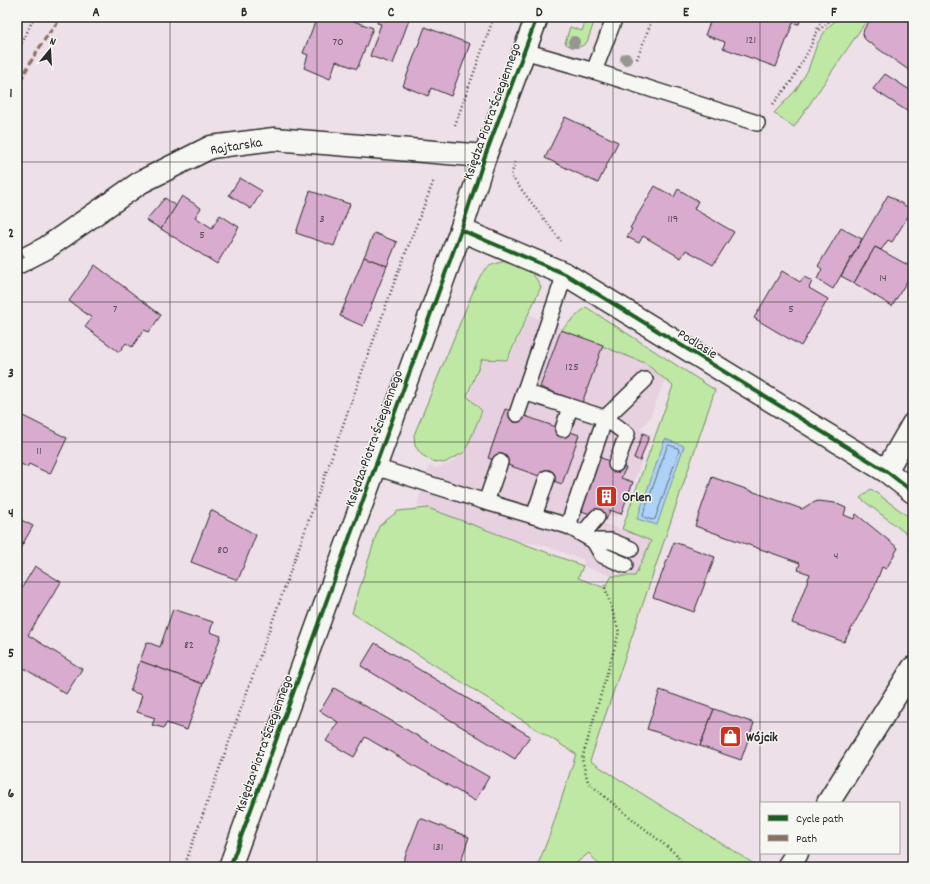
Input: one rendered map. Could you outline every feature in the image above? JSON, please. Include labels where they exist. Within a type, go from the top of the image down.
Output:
[{"type":"street","name":"Księdza Piotra Ściegiennego","points":[[230,867],[461,230],[485,156],[537,17]]},
{"type":"street","name":"Rajtarska","points":[[17,263],[46,248],[141,182],[211,147],[274,139],[485,156]]},
{"type":"street","name":"Podlasie","points":[[461,230],[565,274],[886,471],[913,492]]},
{"type":"street","points":[[886,471],[913,424]]},
{"type":"street","points":[[829,802],[913,668]]},
{"type":"street","points":[[788,867],[796,854]]},
{"type":"lane","points":[[594,71],[615,17]]},
{"type":"lane","points":[[524,51],[594,71],[757,123]]},
{"type":"lane","points":[[517,414],[565,274]]},
{"type":"lane","points":[[568,526],[605,418],[645,380]]},
{"type":"lane","points":[[524,392],[605,418],[627,434],[616,464]]},
{"type":"lane","points":[[563,429],[570,407]]},
{"type":"lane","points":[[486,502],[500,462]]},
{"type":"lane","points":[[375,467],[568,526],[589,538],[611,541],[631,549]]},
{"type":"lane","points":[[534,516],[547,478]]},
{"type":"lane","points":[[589,538],[597,517]]},
{"type":"lane","points":[[589,538],[602,555],[625,565]]},
{"type":"path","points":[[17,54],[34,17]]},
{"type":"path","points":[[455,126],[494,17]]},
{"type":"path","points":[[757,123],[791,82],[810,48],[822,17]]},
{"type":"path","points":[[815,33],[834,17]]},
{"type":"path","points":[[516,162],[511,176],[562,241]]},
{"type":"path","points":[[184,867],[392,290],[430,192]]},
{"type":"path","points":[[602,578],[619,632],[582,759],[588,782],[605,798],[676,854],[684,867]]},
{"type":"shaded area","name":"Orlen","points":[[530,315],[645,363],[665,379],[650,417],[640,430],[651,435],[622,515],[618,513],[616,517],[610,516],[608,522],[599,518],[598,521],[652,541],[638,576],[616,572],[612,576],[583,566],[584,560],[543,545],[522,542],[417,505],[429,466],[436,468],[449,464],[465,453],[483,412],[469,396],[483,360],[508,361]]},
{"type":"green space","points":[[587,17],[596,17],[587,42],[579,47],[570,46],[565,43],[570,27],[582,31]]},
{"type":"green space","points":[[840,17],[869,17],[794,127],[774,113],[796,90],[808,70],[817,44],[827,28]]},
{"type":"green space","points":[[507,261],[528,269],[541,287],[507,360],[482,359],[467,396],[482,411],[465,452],[444,463],[432,461],[422,455],[415,446],[414,435],[480,277],[489,266]]},
{"type":"green space","points":[[586,307],[715,390],[590,761],[759,867],[601,867],[589,853],[571,867],[537,867],[550,834],[576,754],[352,613],[379,526],[398,511],[428,508],[583,566],[578,578],[605,588],[612,576],[635,576],[651,541],[622,529],[673,386],[645,363],[561,330]]},
{"type":"green space","points":[[871,489],[913,520],[913,560],[910,558],[908,535],[860,498]]},
{"type":"water","points":[[665,439],[684,446],[657,525],[637,519]]},
{"type":"building","points":[[317,17],[343,17],[373,28],[357,69],[336,61],[330,79],[304,68],[308,55],[303,53]]},
{"type":"building","points":[[379,17],[410,17],[393,64],[370,56],[381,24],[377,23]]},
{"type":"building","points":[[712,17],[801,17],[799,24],[793,23],[776,67],[723,48],[725,42],[705,35]]},
{"type":"building","points":[[872,17],[913,17],[913,73],[864,38],[864,29]]},
{"type":"building","points":[[425,27],[470,44],[451,96],[431,88],[428,96],[403,86]]},
{"type":"building","points":[[885,74],[913,92],[913,115],[873,89]]},
{"type":"building","points":[[565,117],[618,142],[598,183],[545,158]]},
{"type":"building","points":[[240,178],[262,191],[251,209],[229,195]]},
{"type":"building","points":[[655,186],[674,197],[678,189],[698,201],[694,209],[734,232],[713,265],[686,250],[681,258],[643,236],[639,243],[627,237],[632,229],[630,228]]},
{"type":"building","points":[[310,191],[350,204],[334,246],[296,233]]},
{"type":"building","points":[[888,195],[912,210],[892,242],[888,240],[881,250],[875,247],[854,283],[841,276]]},
{"type":"building","points":[[182,196],[201,208],[195,217],[212,228],[220,215],[239,227],[217,264],[161,229]]},
{"type":"building","points":[[165,198],[176,206],[161,229],[146,220]]},
{"type":"building","points":[[841,228],[862,239],[833,289],[817,279],[822,269],[818,266]]},
{"type":"building","points":[[374,233],[397,242],[387,266],[364,257]]},
{"type":"building","points":[[875,247],[913,268],[913,271],[892,306],[854,283]]},
{"type":"building","points":[[364,257],[387,266],[363,326],[340,316]]},
{"type":"building","points":[[95,265],[161,315],[149,332],[144,330],[132,347],[126,343],[119,352],[85,327],[92,318],[69,301]]},
{"type":"building","points":[[782,271],[800,282],[804,277],[812,281],[809,288],[828,299],[801,346],[754,318]]},
{"type":"building","points":[[561,330],[603,345],[582,403],[540,387]]},
{"type":"building","points":[[505,409],[579,435],[562,484],[488,458]]},
{"type":"building","points":[[17,413],[67,438],[50,474],[29,464],[27,467],[17,462]]},
{"type":"building","points":[[643,433],[649,436],[640,461],[634,458]]},
{"type":"building","name":"Orlen","points":[[599,457],[626,468],[621,478],[633,482],[621,514],[610,510],[606,520],[579,510]]},
{"type":"building","points":[[712,477],[802,509],[818,501],[835,503],[846,508],[844,515],[854,519],[856,514],[898,548],[886,569],[882,567],[874,588],[844,642],[792,623],[810,574],[798,570],[800,563],[695,526]]},
{"type":"building","points":[[211,510],[256,535],[238,580],[191,562]]},
{"type":"building","points":[[17,518],[33,526],[17,554]]},
{"type":"building","points":[[674,542],[715,557],[694,612],[653,597]]},
{"type":"building","points":[[35,566],[61,582],[28,635],[82,669],[66,694],[17,664],[17,596]]},
{"type":"building","points":[[173,609],[213,622],[210,632],[221,636],[203,684],[140,661],[147,642],[160,647]]},
{"type":"building","points":[[375,643],[530,736],[515,759],[361,666]]},
{"type":"building","points":[[140,661],[203,684],[187,730],[166,723],[164,728],[152,725],[155,718],[137,712],[142,695],[130,691]]},
{"type":"building","points":[[334,688],[489,777],[475,801],[365,737],[354,757],[326,741],[338,722],[320,711]]},
{"type":"building","points":[[660,690],[714,709],[700,746],[647,729]]},
{"type":"building","points":[[714,709],[754,723],[741,760],[700,746]]},
{"type":"building","points":[[420,818],[469,837],[459,867],[401,867]]},
{"type":"marked path","points":[[17,88],[37,51],[62,17]]},
{"type":"marked path","points":[[17,245],[24,259]]},
{"type":"cycle path","points":[[230,867],[461,230],[485,156],[537,17]]},
{"type":"cycle path","points":[[461,230],[565,274],[886,471],[913,492]]},
{"type":"place","name":"Orlen","points":[[606,496]]},
{"type":"place","name":"Wójcik","points":[[731,736]]}]
